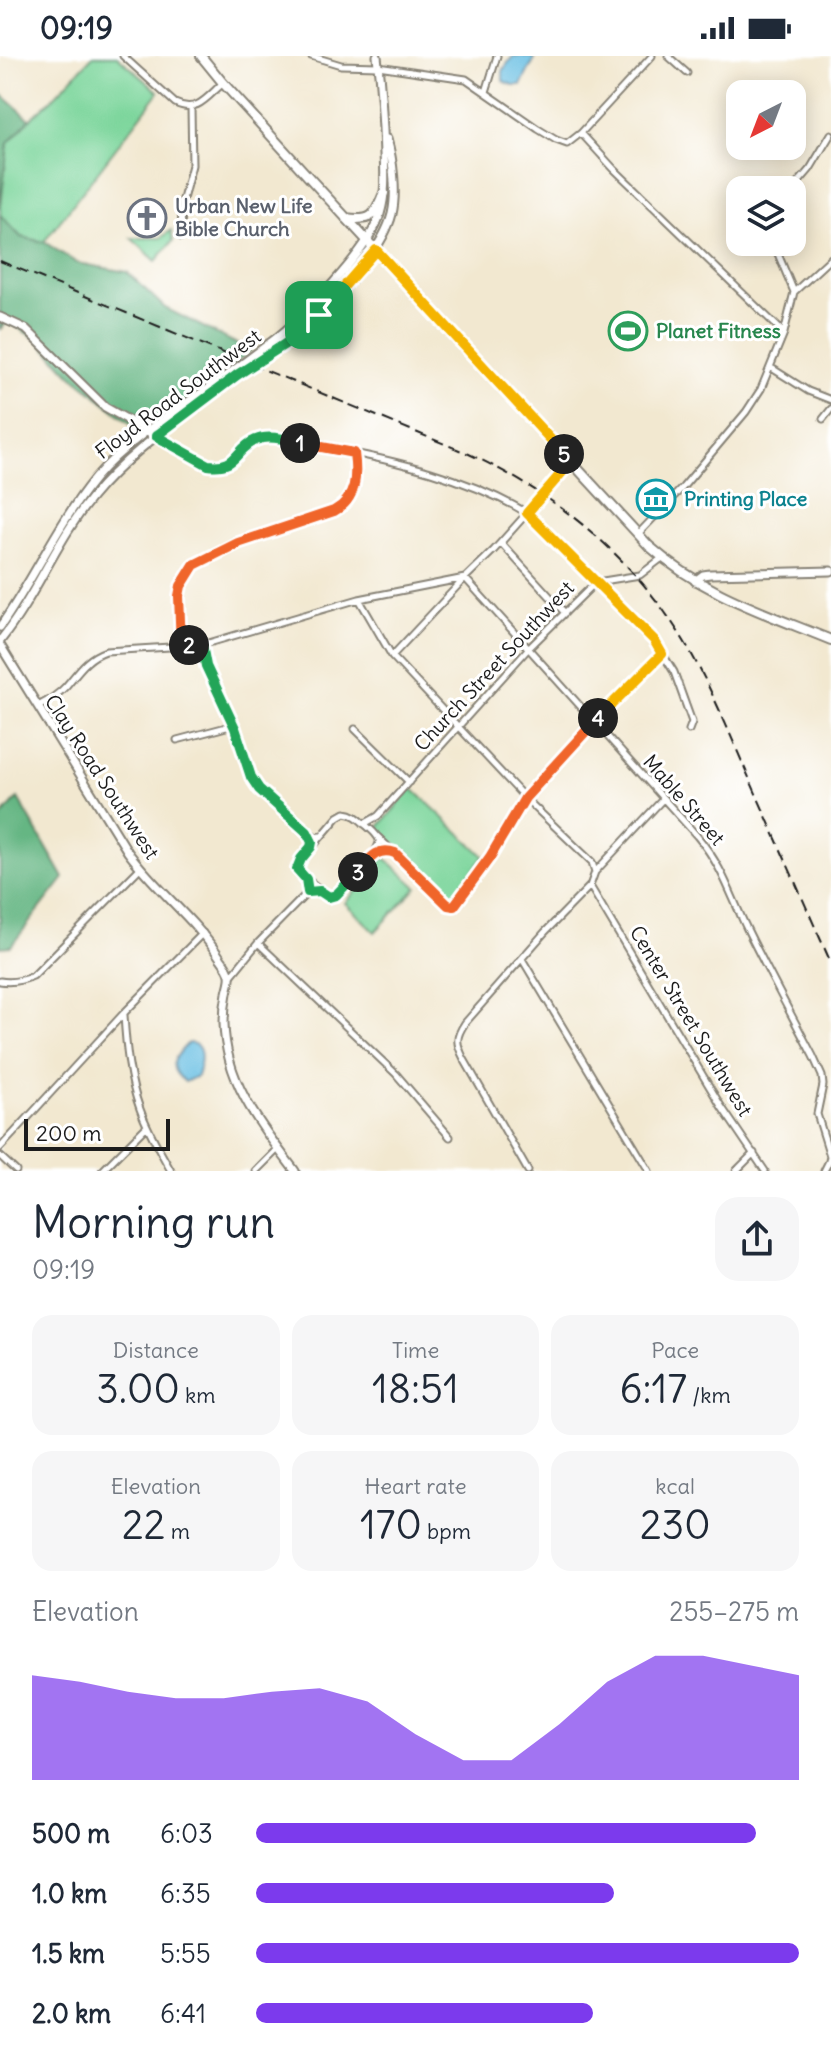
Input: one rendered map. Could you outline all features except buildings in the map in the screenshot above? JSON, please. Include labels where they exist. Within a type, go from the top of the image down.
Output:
[{"type":"main road","points":[[201,56],[367,241],[662,558],[695,581],[734,601],[831,640]]},
{"type":"main road","points":[[377,56],[384,129]]},
{"type":"main road","name":"Floyd Road Southwest","points":[[0,627],[87,488],[105,468],[234,374],[292,327],[367,241],[380,217],[384,193],[384,129]]},
{"type":"main road","name":"Floyd Road Southwest","points":[[234,374],[281,347],[319,315],[376,250],[392,214],[391,152],[384,129]]},
{"type":"main road","points":[[346,218],[369,219],[377,210],[384,193]]},
{"type":"main road","points":[[0,317],[26,329],[105,407],[152,434]]},
{"type":"main road","name":"Floyd Road Southwest","points":[[0,643],[93,495],[152,434]]},
{"type":"main road","points":[[695,581],[703,575],[716,574],[831,571]]},
{"type":"main road","name":"Clay Road Southwest","points":[[0,643],[140,868],[203,933],[231,976]]},
{"type":"main road","points":[[231,976],[224,1026],[231,1067],[248,1106],[295,1171]]},
{"type":"street","points":[[123,56],[175,103],[191,108]]},
{"type":"street","points":[[311,56],[341,65],[378,66],[466,79],[556,140],[567,144],[581,133],[652,56]]},
{"type":"street","points":[[486,92],[497,56]]},
{"type":"street","points":[[668,56],[687,73]]},
{"type":"street","points":[[191,108],[223,83]]},
{"type":"street","points":[[181,237],[181,210],[192,165],[191,108]]},
{"type":"street","points":[[581,133],[614,169],[784,333]]},
{"type":"street","points":[[804,176],[831,134]]},
{"type":"street","points":[[779,256],[794,292]]},
{"type":"street","points":[[637,534],[669,502],[746,412],[761,389],[784,333],[794,292],[831,258]]},
{"type":"street","points":[[770,367],[808,391],[831,400]]},
{"type":"street","points":[[823,419],[831,409]]},
{"type":"street","points":[[152,434],[208,465],[216,466],[229,463],[253,441],[264,438],[354,453],[433,471],[530,510],[654,640],[674,672],[683,694],[692,722],[689,730]]},
{"type":"street","points":[[181,646],[179,596],[181,586],[194,565],[238,543],[340,508],[348,500],[355,484],[354,453]]},
{"type":"street","points":[[392,656],[501,543],[571,462]]},
{"type":"street","points":[[501,543],[565,613]]},
{"type":"street","name":"Church Street Southwest","points":[[364,824],[378,816],[527,650],[597,582],[640,575],[662,558]]},
{"type":"street","points":[[37,707],[60,691],[84,662],[96,654],[202,645],[359,599],[465,578]]},
{"type":"street","name":"Mable Street","points":[[465,578],[712,854],[822,1076],[817,1114],[830,1156],[824,1171]]},
{"type":"street","points":[[359,599],[392,656],[525,798],[592,862],[595,872]]},
{"type":"street","points":[[202,645],[206,666],[234,725],[251,777],[259,789],[307,832],[321,836]]},
{"type":"street","points":[[395,853],[381,850],[375,854],[336,895],[329,897],[297,869],[311,847],[338,817],[353,813],[395,853],[448,905],[454,906],[490,857],[525,798],[662,654]]},
{"type":"street","points":[[177,740],[234,725]]},
{"type":"street","points":[[355,729],[409,782]]},
{"type":"street","points":[[528,1171],[464,1059],[459,1049],[458,1034],[545,932],[590,886],[595,872],[663,799]]},
{"type":"street","points":[[372,831],[378,816]]},
{"type":"street","points":[[307,832],[311,847]]},
{"type":"street","points":[[375,854],[380,845],[378,837]]},
{"type":"street","points":[[0,981],[10,983],[33,976],[140,868]]},
{"type":"street","points":[[306,879],[308,892]]},
{"type":"street","name":"Center Street Southwest","points":[[590,886],[721,1106],[765,1171]]},
{"type":"street","points":[[231,976],[308,892],[320,891]]},
{"type":"street","points":[[0,1148],[123,1014],[203,933]]},
{"type":"street","points":[[258,943],[396,1074],[450,1137]]},
{"type":"street","points":[[522,959],[649,1171]]},
{"type":"street","points":[[123,1014],[127,1055],[138,1106],[171,1171]]},
{"type":"street","points":[[102,1171],[147,1126]]},
{"type":"street","points":[[256,1171],[278,1148]]},
{"type":"street","points":[[736,1171],[754,1153]]},
{"type":"street","points":[[0,1156],[16,1171]]},
{"type":"green space","points":[[93,56],[117,56],[159,92],[44,242],[21,237],[0,215],[8,143]]},
{"type":"green space","points":[[0,93],[30,119],[8,143],[0,210]]},
{"type":"green space","points":[[0,215],[21,237],[44,242],[77,263],[127,272],[165,308],[251,351],[149,432],[131,424],[69,373],[38,340],[8,322],[0,329]]},
{"type":"green space","points":[[171,230],[173,241],[156,261],[131,238],[161,238]]},
{"type":"green space","points":[[412,788],[484,856],[452,900],[377,829]]},
{"type":"green space","points":[[18,798],[64,878],[11,946],[0,947],[0,818]]},
{"type":"green space","points":[[384,857],[417,887],[375,932],[345,903]]},
{"type":"water","points":[[513,56],[533,56],[534,60],[521,85],[503,81],[503,70]]},
{"type":"water","points":[[188,1043],[198,1046],[201,1060],[197,1076],[185,1082],[173,1067]]},
{"type":"railway","points":[[0,261],[469,454],[536,491],[596,536],[648,590],[691,653],[831,963]]},
{"type":"place","name":"Urban New Life Bible Church","points":[[147,218]]},
{"type":"place","name":"Planet Fitness","points":[[628,331]]},
{"type":"place","name":"Printing Place","points":[[656,499]]},
{"type":"route","points":[[376,250],[571,462],[527,513],[654,640],[662,654],[525,798],[490,857],[465,893],[451,907],[395,853],[388,850],[375,854],[336,895],[329,897],[320,891],[308,892],[306,879],[297,869],[311,847],[307,832],[259,789],[251,777],[235,728],[206,666],[202,645],[181,646],[179,596],[189,570],[238,543],[340,508],[353,492],[356,471],[354,453],[271,438],[258,439],[246,446],[234,460],[216,466],[208,465],[156,436],[237,375],[285,344],[319,315],[376,250]]}]
